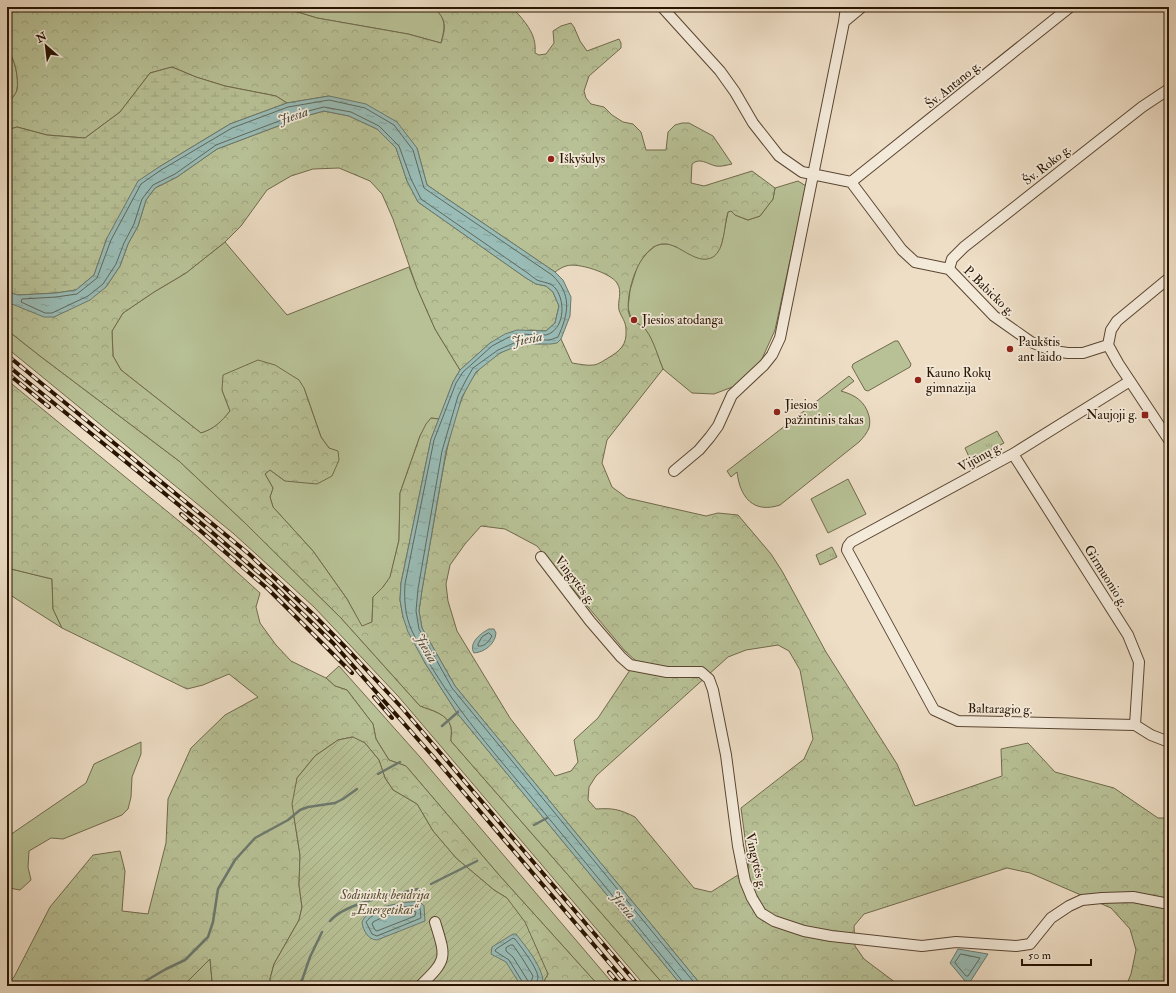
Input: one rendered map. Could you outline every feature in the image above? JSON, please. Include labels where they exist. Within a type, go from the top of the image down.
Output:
[{"type":"street","points":[[662,7],[720,71],[753,123],[779,156],[802,172],[851,182]]},
{"type":"street","points":[[674,472],[699,450],[710,437],[718,426],[732,395],[764,366],[772,355],[780,338],[814,174],[846,7]]},
{"type":"street","points":[[844,22],[862,7]]},
{"type":"street","name":"Šv. Antano g.","points":[[851,182],[1070,7]]},
{"type":"street","name":"Šv. Roko g.","points":[[949,269],[952,259],[964,247],[1142,107],[1169,89]]},
{"type":"street","name":"P. Babicko g.","points":[[851,182],[902,250],[915,262],[949,269],[994,316],[1032,342],[1053,351],[1068,353],[1083,352],[1108,345]]},
{"type":"street","points":[[1169,278],[1117,321],[1111,330],[1108,345],[1169,440]]},
{"type":"street","name":"Vijūnų g.","points":[[848,554],[848,546],[851,542],[1013,454],[1130,381]]},
{"type":"street","name":"Girmuonio g.","points":[[1013,454],[1128,635],[1139,662],[1135,725]]},
{"type":"street","name":"Baltaragio g.","points":[[848,554],[934,710],[958,721],[1135,725]]},
{"type":"street","name":"Vingytės g.","points":[[541,557],[590,621],[621,657],[630,664],[667,672],[701,672],[709,679],[713,690],[726,755],[738,846],[745,880],[752,898],[761,913],[774,921],[804,931],[831,936],[922,946],[956,942],[1016,946],[1030,944],[1051,918],[1069,906],[1082,900],[1133,897],[1169,904]]},
{"type":"street","points":[[1135,725],[1151,735],[1169,742]]},
{"type":"street","points":[[420,986],[436,971],[443,958],[443,948],[435,922]]},
{"type":"green space","points":[[7,7],[281,7],[317,18],[408,34],[441,43],[444,32],[443,19],[438,11],[433,7],[512,7],[532,33],[535,53],[539,55],[546,54],[554,43],[553,31],[561,26],[571,23],[587,51],[619,39],[621,48],[589,76],[584,91],[586,98],[591,104],[604,107],[612,115],[623,122],[633,124],[641,132],[646,150],[666,150],[668,132],[675,125],[682,123],[689,123],[713,136],[732,164],[718,166],[701,161],[695,162],[692,164],[691,183],[704,186],[752,171],[775,188],[773,199],[760,216],[748,220],[735,215],[731,211],[728,212],[720,249],[713,257],[708,259],[697,258],[671,245],[661,244],[652,249],[644,257],[637,268],[629,293],[629,314],[634,321],[644,328],[649,334],[663,369],[607,440],[602,463],[612,487],[627,498],[706,516],[718,513],[738,515],[771,554],[782,571],[826,652],[897,764],[915,806],[1002,776],[1001,749],[1028,743],[1055,772],[1114,788],[1158,818],[1169,818],[1169,986],[1126,986],[1131,974],[1136,950],[1130,929],[1111,908],[1030,873],[1007,868],[864,914],[854,926],[855,946],[864,959],[900,986],[702,986],[455,686],[422,628],[419,611],[447,449],[458,408],[475,374],[486,363],[499,354],[523,344],[548,344],[561,339],[572,363],[583,365],[596,365],[612,355],[622,347],[626,335],[626,327],[619,310],[620,290],[617,283],[614,279],[601,272],[585,267],[571,265],[555,272],[427,185],[417,148],[329,96],[287,103],[276,96],[225,86],[196,77],[172,67],[150,73],[120,112],[85,138],[47,135],[17,127],[7,130],[7,103],[16,93],[17,74],[10,53],[7,50]],"holes":[[[481,526],[505,529],[537,546],[625,651],[636,661],[598,718],[574,740],[578,762],[571,771],[555,776],[510,718],[457,631],[448,601],[446,584],[450,565],[465,544]],[[778,645],[789,651],[800,670],[813,739],[804,759],[741,808],[749,868],[711,892],[694,888],[635,817],[625,812],[616,810],[596,809],[588,800],[589,787],[596,776],[728,657],[746,650]]]},
{"type":"green space","points":[[281,7],[433,7],[441,15],[444,27],[441,43],[408,34],[317,18]]},
{"type":"green space","points":[[7,50],[10,53],[17,74],[17,90],[12,99],[7,103]]},
{"type":"green space","points":[[172,67],[196,77],[225,86],[276,96],[287,103],[230,124],[159,167],[107,238],[94,275],[76,290],[56,293],[18,295],[7,292],[7,130],[17,127],[47,135],[85,138],[120,112],[150,73]]},
{"type":"green space","points":[[324,111],[349,116],[377,129],[396,148],[407,181],[418,202],[526,278],[536,284],[546,286],[553,292],[559,306],[555,323],[546,331],[530,330],[490,343],[460,370],[435,329],[417,288],[393,219],[382,194],[370,181],[339,168],[313,169],[291,176],[267,190],[241,226],[225,242],[186,273],[123,313],[112,331],[113,356],[121,370],[201,433],[217,425],[230,411],[222,390],[223,375],[258,360],[275,365],[299,380],[304,388],[321,437],[329,448],[338,451],[339,460],[332,476],[317,484],[285,481],[270,470],[265,474],[273,488],[270,497],[273,507],[313,551],[347,599],[362,626],[372,622],[373,597],[390,577],[399,540],[400,493],[420,436],[431,418],[439,419],[431,439],[401,583],[400,600],[403,617],[425,663],[457,713],[682,986],[665,986],[451,741],[451,727],[446,719],[434,711],[420,706],[341,618],[244,522],[179,461],[7,330],[7,302],[54,317],[106,287],[120,266],[128,244],[138,226],[146,200],[155,188],[177,177],[217,149],[302,117]]},
{"type":"green space","points":[[798,181],[806,186],[775,330],[761,361],[735,386],[714,394],[692,393],[663,369],[650,337],[640,325],[631,318],[628,308],[630,290],[638,264],[655,246],[661,244],[669,244],[680,248],[721,246],[728,212],[731,210],[735,215],[748,220],[760,216],[773,199],[775,188]]},
{"type":"green space","points":[[225,242],[287,315],[409,267],[435,329],[460,370],[453,382],[439,419],[431,418],[420,436],[400,493],[399,540],[390,578],[373,597],[372,622],[362,627],[347,599],[313,551],[273,507],[270,497],[273,488],[265,474],[270,470],[285,481],[329,448],[321,437],[304,388],[222,390],[230,411],[217,425],[201,433],[121,370],[113,356],[112,331],[123,313],[186,273]]},
{"type":"green space","points":[[7,330],[179,461],[244,522],[341,618],[420,706],[443,716],[451,727],[451,741],[665,986],[645,986],[398,696],[314,607],[234,534],[7,348]]},
{"type":"green space","points":[[895,341],[898,341],[911,364],[910,367],[868,391],[865,390],[852,367],[853,364]]},
{"type":"green space","points":[[849,376],[854,381],[841,391],[851,394],[859,399],[865,406],[870,425],[863,437],[859,442],[780,505],[762,507],[755,505],[745,496],[741,489],[737,472],[731,477],[727,471]]},
{"type":"green space","points":[[7,380],[196,535],[260,593],[256,607],[260,623],[276,645],[291,661],[326,678],[335,686],[347,690],[373,724],[376,739],[389,760],[406,766],[499,875],[599,986],[541,986],[548,974],[507,898],[494,890],[456,858],[433,831],[417,804],[393,790],[385,778],[379,760],[365,743],[352,737],[338,740],[315,756],[297,778],[294,817],[300,855],[299,885],[302,907],[299,920],[274,964],[270,979],[271,986],[211,986],[210,959],[183,986],[7,986],[7,984],[14,977],[50,907],[93,855],[120,851],[125,871],[122,911],[148,914],[166,843],[168,799],[191,748],[225,715],[258,697],[229,674],[203,685],[187,689],[62,628],[53,609],[52,579],[7,568]]},
{"type":"green space","points":[[997,431],[1004,443],[971,461],[965,448]]},
{"type":"green space","points":[[848,479],[866,514],[828,533],[811,499]]},
{"type":"green space","points":[[832,547],[837,557],[820,565],[816,555]]},
{"type":"green space","points":[[7,568],[52,579],[53,609],[62,628],[7,593]]},
{"type":"green space","points":[[339,666],[420,757],[615,986],[599,986],[499,875],[406,766],[389,760],[376,739],[373,724],[347,690],[335,686],[326,678]]},
{"type":"green space","name":"Sodininkų bendrija „Energetikas“","points":[[353,737],[365,743],[379,760],[385,778],[393,790],[417,804],[433,831],[456,858],[494,890],[507,898],[525,922],[548,974],[541,986],[271,986],[270,979],[274,964],[299,920],[302,907],[299,885],[300,855],[292,804],[297,778],[315,756],[338,740]]},
{"type":"green space","points":[[141,742],[141,754],[132,777],[131,797],[128,809],[122,815],[63,839],[51,838],[29,851],[28,867],[31,880],[20,890],[9,888],[7,877],[7,837],[86,783],[94,764]]},
{"type":"green space","points":[[210,959],[211,986],[183,986]]},
{"type":"water","name":"Jiesia","points":[[329,96],[366,104],[397,122],[417,148],[427,185],[555,272],[563,280],[571,297],[570,316],[561,339],[557,343],[522,344],[500,353],[476,372],[462,397],[446,451],[419,611],[422,628],[455,686],[702,986],[682,986],[457,713],[425,663],[408,632],[403,617],[400,600],[401,583],[431,439],[453,382],[460,370],[490,343],[505,334],[517,330],[546,331],[555,323],[559,306],[553,292],[546,286],[536,284],[526,278],[418,202],[407,181],[396,148],[377,129],[349,116],[324,111],[302,117],[217,149],[177,177],[155,188],[146,200],[138,226],[128,244],[120,266],[106,287],[90,300],[54,317],[44,317],[7,302],[7,292],[18,295],[56,293],[76,290],[94,275],[107,238],[138,181],[159,167],[230,124],[287,103]]},
{"type":"water","points":[[489,629],[494,629],[496,633],[494,641],[486,649],[474,653],[474,642],[482,633]]},
{"type":"water","points":[[419,901],[424,906],[425,921],[377,940],[371,938],[365,931],[362,922],[366,916],[379,908]]},
{"type":"water","points":[[513,934],[516,934],[532,955],[541,973],[543,979],[538,986],[521,986],[506,962],[491,954],[492,947]]},
{"type":"water","points":[[958,949],[988,954],[970,982],[965,981],[950,963]]},
{"type":"waterway","points":[[442,726],[458,712]]},
{"type":"waterway","points":[[378,774],[400,762]]},
{"type":"waterway","points":[[137,986],[185,960],[208,937],[213,922],[218,889],[235,860],[255,838],[288,820],[300,810],[308,807],[335,803],[357,789]]},
{"type":"waterway","points":[[534,825],[547,818]]},
{"type":"waterway","points":[[431,884],[477,861]]},
{"type":"waterway","points":[[330,921],[337,914],[359,904],[418,889]]},
{"type":"waterway","points":[[300,986],[310,957],[322,932]]},
{"type":"railway","points":[[7,355],[249,554],[315,616],[403,709],[639,986]]},
{"type":"railway","points":[[7,365],[207,528],[273,585],[333,643],[437,761],[629,986]]},
{"type":"railway","points":[[7,373],[49,407]]},
{"type":"railway","points":[[181,514],[268,589],[352,673]]},
{"type":"railway","points":[[374,697],[392,718]]},
{"type":"railway","points":[[609,972],[621,986]]},
{"type":"place","name":"Iškyšulys","points":[[551,159]]},
{"type":"place","name":"Jiesios atodanga","points":[[634,320]]},
{"type":"place","name":"Paukštis ant laido","points":[[1010,349]]},
{"type":"place","name":"Kauno Rokų gimnazija","points":[[918,380]]},
{"type":"place","name":"Jiesios pažintinis takas","points":[[777,412]]},
{"type":"place","name":"Naujoji g.","points":[[1145,415]]}]
